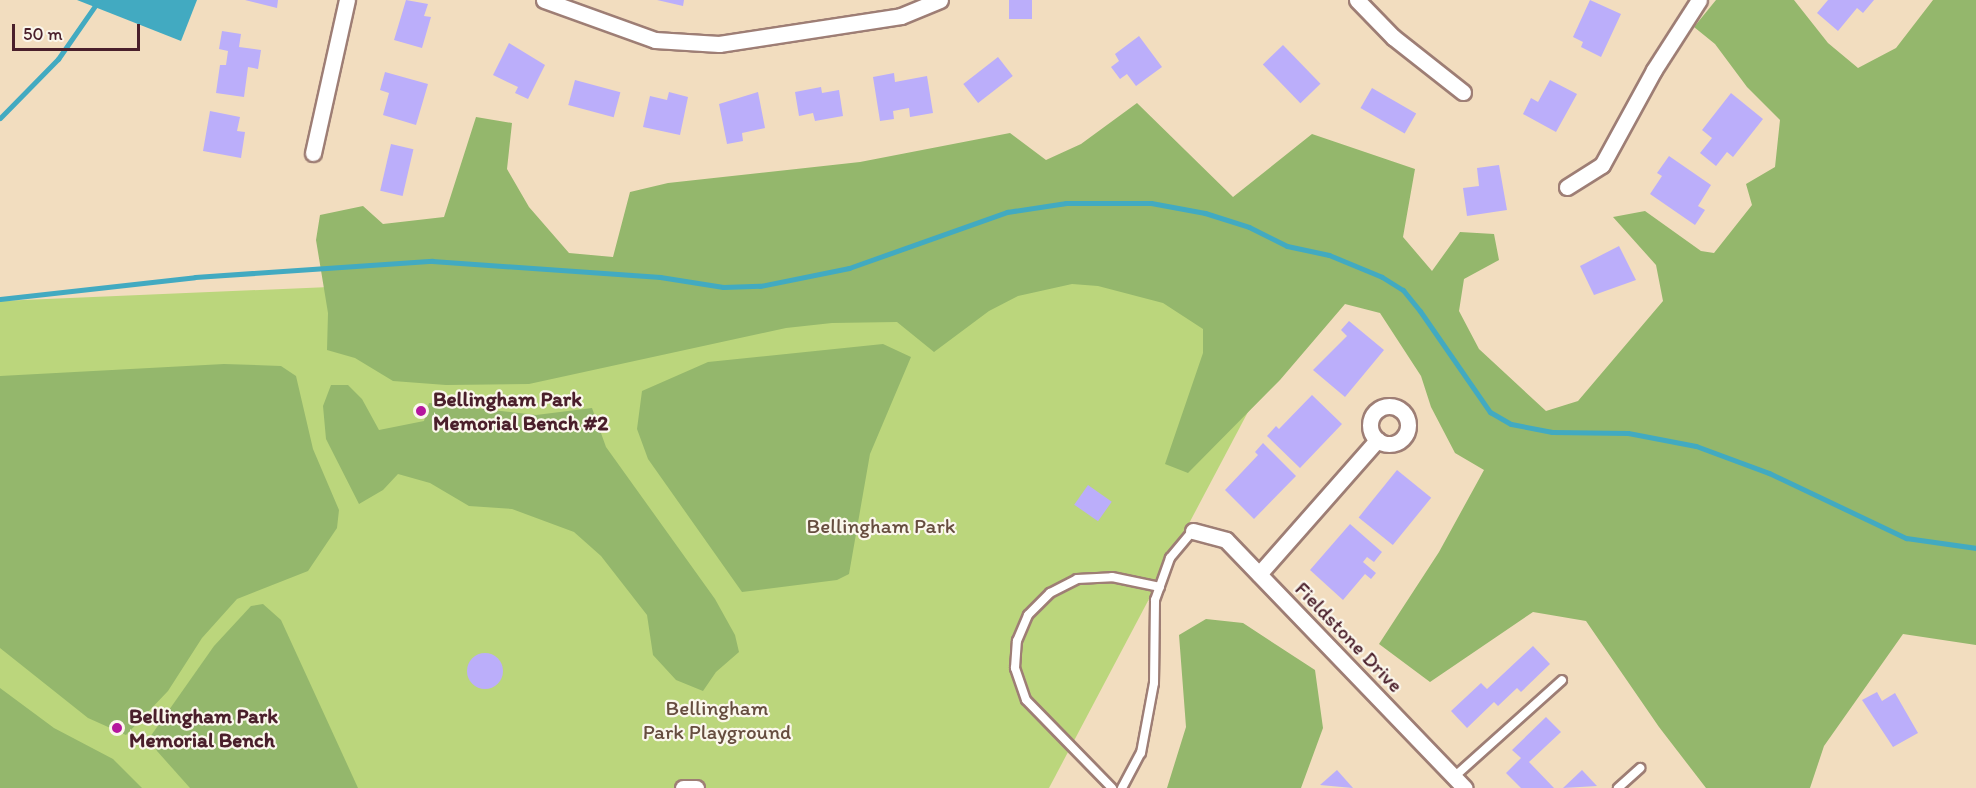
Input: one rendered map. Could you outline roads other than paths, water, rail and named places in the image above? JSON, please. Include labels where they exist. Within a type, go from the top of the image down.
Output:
[{"type":"street","points":[[313,153],[347,0]]},
{"type":"street","points":[[544,0],[578,7],[655,40],[719,44],[901,16],[940,0]]},
{"type":"street","points":[[1357,0],[1393,37],[1463,92]]},
{"type":"street","points":[[1567,187],[1602,165],[1654,70],[1699,0]]},
{"type":"street","points":[[1259,574],[1377,440]]},
{"type":"street","name":"Fieldstone Drive","points":[[1193,531],[1226,540],[1460,783]]},
{"type":"street","points":[[683,788],[696,788]]},
{"type":"lane","points":[[1122,788],[1141,753],[1154,683],[1155,600],[1170,558],[1193,531]]},
{"type":"lane","points":[[1112,788],[1026,700],[1015,669],[1017,641],[1028,615],[1050,593],[1077,579],[1112,577],[1160,587]]},
{"type":"lane","points":[[1460,783],[1562,680]]},
{"type":"lane","points":[[1618,788],[1640,768]]},
{"type":"water","points":[[77,0],[197,0],[181,41]]},
{"type":"waterway","points":[[0,118],[58,59],[99,0]]},
{"type":"waterway","points":[[0,299],[195,277],[432,261],[660,277],[723,287],[760,286],[849,268],[1007,212],[1066,203],[1151,203],[1205,213],[1249,227],[1287,246],[1329,255],[1382,277],[1403,290],[1420,311],[1490,412],[1511,424],[1552,432],[1628,433],[1696,446],[1769,473],[1906,538],[1976,548]]},
{"type":"place","name":"Bellingham Park Memorial Bench #2","points":[[421,411]]},
{"type":"place","name":"Bellingham Park Memorial Bench","points":[[117,728]]},
{"type":"park label","name":"Bellingham Park","points":[[881,526]]},
{"type":"park label","name":"Bellingham Park Playground","points":[[717,720]]}]
